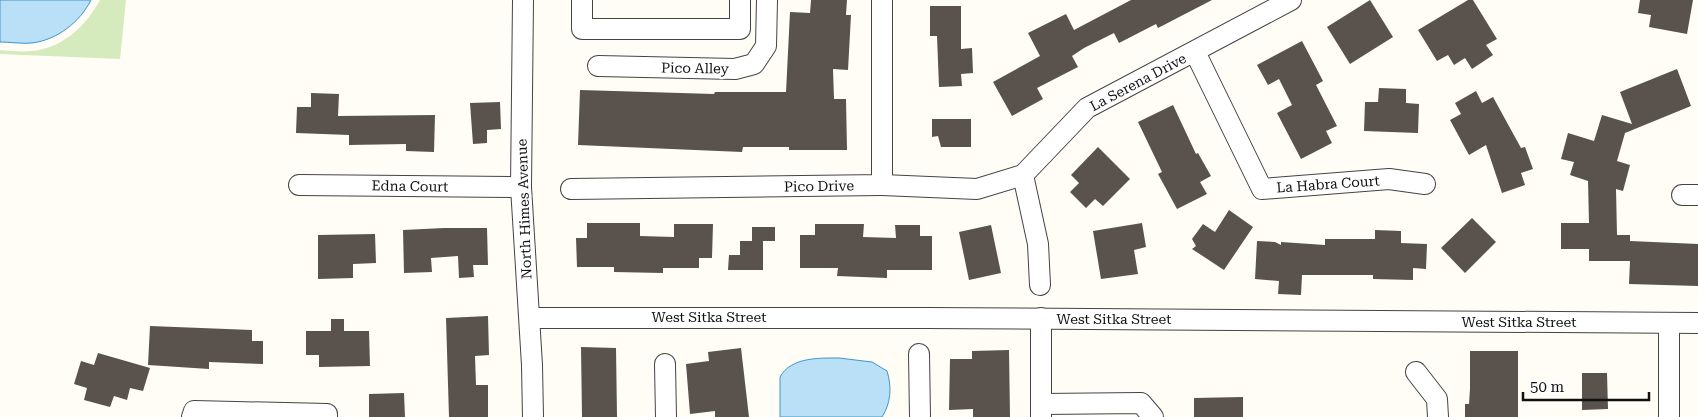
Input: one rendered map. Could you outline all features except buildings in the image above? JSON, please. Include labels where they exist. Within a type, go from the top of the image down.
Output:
[{"type":"street","name":"North Himes Avenue","points":[[523,0],[521,187],[530,318],[533,417]]},
{"type":"street","points":[[582,0],[582,29],[740,29],[740,0]]},
{"type":"street","name":"Pico Alley","points":[[598,66],[735,69],[754,64],[766,46],[767,0]]},
{"type":"street","points":[[882,0],[882,185]]},
{"type":"street","name":"La Serena Drive","points":[[882,185],[977,189],[1023,174],[1086,108],[1291,0]]},
{"type":"street","name":"La Habra Court","points":[[1195,52],[1262,189],[1389,179],[1425,184]]},
{"type":"street","points":[[1023,174],[1038,244],[1040,285]]},
{"type":"street","name":"Edna Court","points":[[300,185],[521,187]]},
{"type":"street","name":"Pico Drive","points":[[571,189],[882,185]]},
{"type":"street","name":"West Sitka Street","points":[[530,318],[1041,318],[1698,322]]},
{"type":"street","points":[[1041,318],[1042,410],[1141,403],[1154,417]]},
{"type":"street","points":[[1669,323],[1669,417]]},
{"type":"street","points":[[919,354],[920,417]]},
{"type":"street","points":[[665,364],[666,417]]},
{"type":"street","points":[[1416,372],[1437,399],[1438,417]]},
{"type":"street","points":[[192,417],[194,411],[327,414],[327,417]]},
{"type":"green space","points":[[100,0],[126,0],[120,59],[0,54],[0,50],[31,51],[53,46],[63,41],[88,19]]},
{"type":"water","points":[[0,0],[91,0],[81,16],[67,29],[41,41],[24,43],[0,42]]},
{"type":"water","points":[[839,358],[872,362],[887,371],[890,395],[882,417],[780,417],[780,377],[785,370],[798,362],[806,360]]}]
